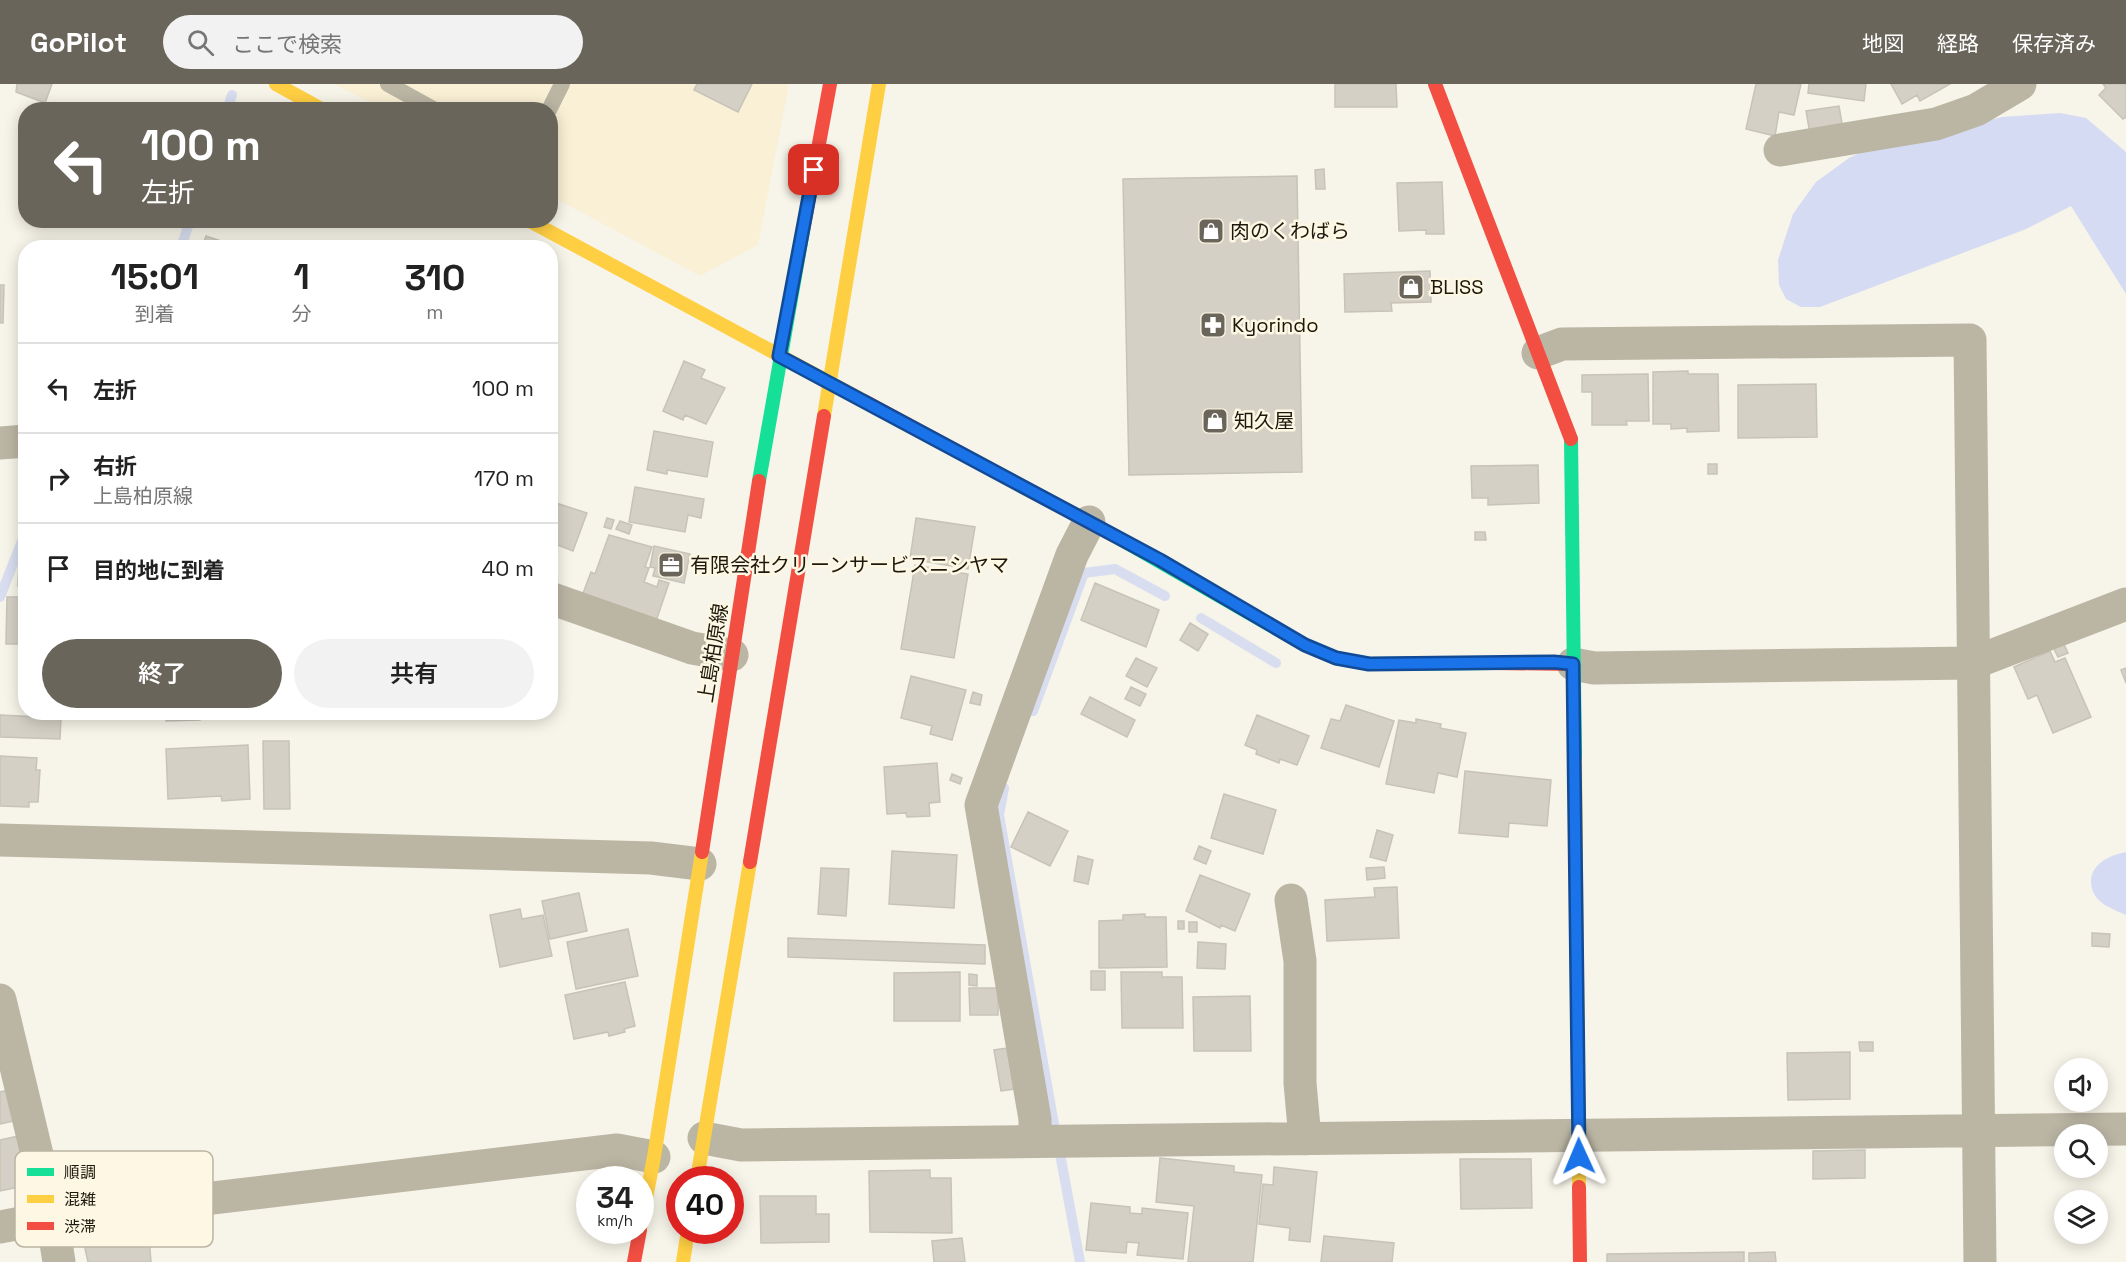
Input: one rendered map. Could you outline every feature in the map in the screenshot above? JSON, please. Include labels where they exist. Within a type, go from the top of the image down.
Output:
[{"type":"street","points":[[276,84],[309,102]]},
{"type":"street","name":"上島柏原線","points":[[652,1166],[779,356],[830,84]]},
{"type":"street","points":[[699,1166],[879,84]]},
{"type":"street","points":[[1435,84],[1571,439],[1580,1262]]},
{"type":"street","points":[[1780,150],[1936,124],[1976,110],[2020,84]]},
{"type":"street","points":[[543,228],[1160,560],[1305,645],[1336,658],[1369,664],[1554,662],[1594,668],[1973,663],[2126,604]]},
{"type":"street","points":[[1538,353],[1562,344],[1970,339],[1980,1262]]},
{"type":"street","points":[[0,443],[18,442]]},
{"type":"street","points":[[1035,1141],[1035,1119],[981,805],[1072,555],[1089,522]]},
{"type":"street","points":[[558,601],[692,648],[732,655]]},
{"type":"street","points":[[0,840],[665,859],[700,864]]},
{"type":"street","points":[[1291,900],[1300,961],[1300,1083],[1305,1139]]},
{"type":"street","points":[[0,1000],[36,1151]]},
{"type":"street","points":[[704,1138],[741,1145],[2126,1129]]},
{"type":"street","points":[[213,1198],[616,1150],[654,1157]]},
{"type":"street","points":[[0,1227],[15,1224]]},
{"type":"street","name":"上島柏原線","points":[[634,1262],[637,1244]]},
{"type":"street","points":[[683,1262],[686,1244]]},
{"type":"street","points":[[57,1247],[59,1262]]},
{"type":"lane","points":[[388,84],[421,102]]},
{"type":"lane","points":[[553,102],[562,84]]},
{"type":"shaded area","points":[[334,84],[789,84],[758,245],[700,276],[558,200],[558,102],[369,102]]},
{"type":"shaded area","points":[[2060,113],[2086,118],[2126,152],[2126,294],[2071,206],[2026,229],[1820,307],[1801,307],[1786,299],[1779,285],[1778,260],[1793,214],[1816,182],[1849,158],[1873,147],[2002,117]]},
{"type":"shaded area","points":[[2126,852],[2126,915],[2100,901],[2094,894],[2091,877],[2104,860]]},
{"type":"building","points":[[17,84],[52,84],[45,102],[16,92]]},
{"type":"building","points":[[697,84],[752,84],[738,112],[694,90]]},
{"type":"building","points":[[1335,84],[1396,84],[1397,107],[1335,107]]},
{"type":"building","points":[[1756,84],[1801,84],[1794,115],[1779,112],[1775,136],[1746,129]]},
{"type":"building","points":[[1809,84],[1866,84],[1864,101],[1808,93]]},
{"type":"building","points":[[1891,84],[1950,84],[1920,101],[1917,95],[1902,104]]},
{"type":"building","points":[[2103,84],[2126,84],[2126,117],[2123,119],[2099,95],[2106,88]]},
{"type":"building","points":[[1839,106],[1843,129],[1810,134],[1806,111]]},
{"type":"building","points":[[1324,169],[1325,189],[1316,189],[1315,170]]},
{"type":"building","name":"Kyorindo","points":[[1297,176],[1302,472],[1129,475],[1123,179]]},
{"type":"building","points":[[1442,182],[1444,234],[1426,234],[1426,230],[1399,231],[1397,183]]},
{"type":"building","points":[[206,236],[218,240],[205,240]]},
{"type":"building","points":[[1430,271],[1431,302],[1391,303],[1392,311],[1345,312],[1344,274]]},
{"type":"building","points":[[0,285],[4,285],[3,323],[0,323]]},
{"type":"building","points":[[684,361],[705,370],[701,378],[725,388],[706,424],[685,415],[683,420],[663,411]]},
{"type":"building","points":[[1688,371],[1688,374],[1718,374],[1719,431],[1687,432],[1687,428],[1671,429],[1671,424],[1653,424],[1653,372]]},
{"type":"building","points":[[1648,374],[1649,421],[1626,421],[1627,425],[1592,425],[1592,392],[1582,392],[1582,375]]},
{"type":"building","points":[[1816,384],[1817,437],[1738,438],[1738,385]]},
{"type":"building","points":[[654,431],[713,442],[707,477],[667,470],[667,474],[647,470]]},
{"type":"building","points":[[1708,464],[1717,464],[1717,474],[1708,474]]},
{"type":"building","points":[[1538,465],[1539,503],[1488,505],[1488,498],[1472,498],[1471,466]]},
{"type":"building","points":[[635,487],[704,499],[701,518],[688,515],[685,532],[629,522]]},
{"type":"building","points":[[558,504],[587,513],[573,551],[558,545]]},
{"type":"building","points":[[607,518],[614,520],[611,529],[604,527]]},
{"type":"building","points":[[916,518],[975,527],[968,569],[910,559]]},
{"type":"building","points":[[620,521],[632,525],[629,534],[616,529]]},
{"type":"building","points":[[1475,532],[1485,532],[1486,540],[1475,540]]},
{"type":"building","points":[[609,535],[652,547],[645,567],[649,568],[644,582],[657,587],[659,580],[669,583],[656,621],[582,596],[591,572],[595,574]]},
{"type":"building","points":[[654,546],[690,554],[684,583],[653,576],[655,568],[650,567]]},
{"type":"building","points":[[915,565],[968,574],[954,658],[901,649]]},
{"type":"building","points":[[1095,583],[1159,610],[1146,647],[1081,620]]},
{"type":"building","points":[[7,597],[18,597],[18,644],[6,644]]},
{"type":"building","points":[[1190,623],[1208,634],[1198,651],[1180,640]]},
{"type":"building","points":[[2063,642],[2068,653],[2058,657],[2053,647]]},
{"type":"building","points":[[2050,651],[2055,662],[2065,658],[2091,717],[2053,733],[2037,695],[2028,699],[2014,667]]},
{"type":"building","points":[[1136,658],[1157,668],[1147,687],[1126,676]]},
{"type":"building","points":[[2126,668],[2126,683],[2121,670]]},
{"type":"building","points":[[911,676],[966,690],[952,740],[930,734],[932,726],[901,718]]},
{"type":"building","points":[[1131,687],[1146,694],[1140,706],[1125,699]]},
{"type":"building","points":[[973,692],[982,695],[980,705],[970,703]]},
{"type":"building","points":[[1090,697],[1135,720],[1127,737],[1081,714]]},
{"type":"building","points":[[1346,705],[1394,721],[1379,767],[1321,748],[1331,719],[1340,721]]},
{"type":"building","points":[[0,715],[18,716],[18,720],[61,720],[60,739],[0,737]]},
{"type":"building","points":[[1257,715],[1309,736],[1297,765],[1280,759],[1279,763],[1256,754],[1257,750],[1245,745]]},
{"type":"building","points":[[1416,719],[1441,724],[1440,728],[1466,733],[1457,777],[1438,773],[1434,793],[1386,784],[1399,720],[1416,723]]},
{"type":"building","points":[[263,741],[289,741],[290,809],[264,809]]},
{"type":"building","points":[[248,745],[250,799],[222,801],[221,796],[168,799],[166,749]]},
{"type":"building","points":[[0,756],[37,758],[36,770],[40,770],[38,802],[29,802],[29,807],[0,806]]},
{"type":"building","points":[[937,763],[940,802],[929,803],[930,816],[907,817],[906,813],[887,814],[884,767]]},
{"type":"building","points":[[1465,771],[1551,780],[1547,826],[1509,823],[1508,837],[1459,833]]},
{"type":"building","points":[[952,774],[962,778],[960,784],[950,780]]},
{"type":"building","points":[[1224,794],[1276,810],[1263,854],[1211,838]]},
{"type":"building","points":[[1028,812],[1068,831],[1050,866],[1011,847]]},
{"type":"building","points":[[1377,830],[1393,835],[1386,861],[1370,857]]},
{"type":"building","points":[[1199,846],[1211,851],[1206,864],[1194,859]]},
{"type":"building","points":[[892,851],[957,855],[954,908],[889,904]]},
{"type":"building","points":[[1078,856],[1093,860],[1088,884],[1074,881]]},
{"type":"building","points":[[1384,867],[1385,878],[1367,880],[1366,868]]},
{"type":"building","points":[[821,868],[849,869],[846,916],[818,914]]},
{"type":"building","points":[[1200,875],[1250,894],[1235,931],[1221,925],[1220,928],[1186,911]]},
{"type":"building","points":[[1397,887],[1399,938],[1327,941],[1325,900],[1375,897],[1374,888]]},
{"type":"building","points":[[579,893],[587,931],[550,939],[542,901]]},
{"type":"building","points":[[520,909],[522,919],[543,915],[552,956],[500,967],[490,915]]},
{"type":"building","points":[[1145,914],[1145,917],[1166,917],[1167,967],[1099,968],[1099,921],[1123,920],[1123,915]]},
{"type":"building","points":[[1178,921],[1184,921],[1184,929],[1178,929]]},
{"type":"building","points":[[1189,922],[1197,922],[1197,932],[1189,932]]},
{"type":"building","points":[[628,929],[638,976],[576,989],[567,942]]},
{"type":"building","points":[[2092,933],[2110,934],[2109,947],[2092,946]]},
{"type":"building","points":[[788,938],[985,945],[985,964],[788,957]]},
{"type":"building","points":[[1198,942],[1226,944],[1225,969],[1197,968]]},
{"type":"building","points":[[1091,971],[1105,971],[1105,990],[1091,990]]},
{"type":"building","points":[[960,972],[960,1021],[894,1021],[894,973]]},
{"type":"building","points":[[1121,972],[1162,972],[1162,977],[1182,977],[1183,1028],[1122,1028]]},
{"type":"building","points":[[969,974],[977,975],[977,986],[969,985]]},
{"type":"building","points":[[625,982],[635,1026],[624,1029],[625,1032],[609,1036],[608,1032],[574,1039],[565,995]]},
{"type":"building","points":[[969,988],[998,988],[998,1015],[970,1015]]},
{"type":"building","points":[[1250,996],[1251,1051],[1194,1051],[1193,997]]},
{"type":"building","points":[[1859,1042],[1873,1042],[1873,1051],[1860,1051]]},
{"type":"building","points":[[1007,1048],[1014,1089],[1001,1091],[994,1050]]},
{"type":"building","points":[[1850,1052],[1850,1099],[1788,1100],[1787,1053]]},
{"type":"building","points":[[8,1090],[14,1121],[0,1124],[0,1092]]},
{"type":"building","points":[[19,1136],[22,1151],[15,1151],[15,1188],[0,1191],[0,1140]]},
{"type":"building","points":[[1865,1150],[1865,1178],[1813,1179],[1813,1151]]},
{"type":"building","points":[[1160,1158],[1234,1166],[1234,1172],[1262,1175],[1253,1262],[1188,1262],[1194,1206],[1156,1202]]},
{"type":"building","points":[[1460,1159],[1531,1159],[1532,1208],[1461,1209]]},
{"type":"building","points":[[1274,1167],[1317,1172],[1310,1242],[1289,1240],[1290,1228],[1259,1224],[1263,1184],[1273,1185]]},
{"type":"building","points":[[930,1170],[930,1178],[951,1178],[952,1233],[870,1232],[869,1171]]},
{"type":"building","points":[[760,1196],[816,1196],[816,1214],[829,1214],[829,1242],[761,1243]]},
{"type":"building","points":[[1091,1203],[1130,1207],[1130,1213],[1142,1214],[1142,1208],[1188,1213],[1183,1259],[1137,1255],[1139,1243],[1127,1242],[1126,1253],[1086,1250]]},
{"type":"building","points":[[1324,1236],[1394,1243],[1392,1262],[1321,1262]]},
{"type":"building","points":[[962,1238],[965,1262],[934,1262],[932,1241]]},
{"type":"building","points":[[85,1247],[150,1247],[151,1262],[88,1262]]},
{"type":"building","points":[[1744,1252],[1744,1262],[1607,1262],[1607,1254]]},
{"type":"building","points":[[1775,1252],[1776,1262],[1749,1262],[1749,1253]]},
{"type":"waterway","points":[[230,102],[232,95]]},
{"type":"waterway","points":[[184,240],[187,228]]},
{"type":"waterway","points":[[0,597],[18,551]]},
{"type":"waterway","points":[[1033,711],[1084,573],[1115,569],[1165,596]]},
{"type":"waterway","points":[[1201,618],[1276,663]]},
{"type":"waterway","points":[[1004,788],[999,815],[1054,1124]]},
{"type":"waterway","points":[[1061,1159],[1080,1262]]},
{"type":"traffic: fast","points":[[759,481],[804,225]]},
{"type":"traffic: fast","points":[[1571,439],[1575,761]]},
{"type":"traffic: fast","points":[[1115,536],[1305,645],[1336,658],[1369,664],[1495,663]]},
{"type":"traffic: slow","points":[[276,84],[309,102]]},
{"type":"traffic: slow","points":[[824,416],[879,84]]},
{"type":"traffic: slow","points":[[543,228],[864,401]]},
{"type":"traffic: slow","points":[[1575,761],[1579,1187]]},
{"type":"traffic: slow","points":[[652,1166],[702,852]]},
{"type":"traffic: slow","points":[[699,1166],[750,862]]},
{"type":"traffic: slow","points":[[683,1262],[686,1244]]},
{"type":"traffic: jam","points":[[804,225],[830,84]]},
{"type":"traffic: jam","points":[[1435,84],[1571,439]]},
{"type":"traffic: jam","points":[[864,401],[1115,536]]},
{"type":"traffic: jam","points":[[750,862],[824,416]]},
{"type":"traffic: jam","points":[[702,852],[759,481]]},
{"type":"traffic: jam","points":[[1495,663],[1573,664]]},
{"type":"traffic: jam","points":[[1579,1187],[1580,1262]]},
{"type":"traffic: jam","points":[[634,1262],[637,1244]]},
{"type":"place","name":"肉のくわばら","points":[[1211,231]]},
{"type":"place","name":"BLISS","points":[[1411,287]]},
{"type":"place","name":"Kyorindo","points":[[1213,325]]},
{"type":"place","name":"知久屋","points":[[1215,421]]},
{"type":"place","name":"有限会社クリーンサービスニシヤマ","points":[[671,565]]},
{"type":"route","points":[[814,170],[779,356],[1160,560],[1305,645],[1336,658],[1369,664],[1554,662],[1573,664],[1579,1156]]}]
